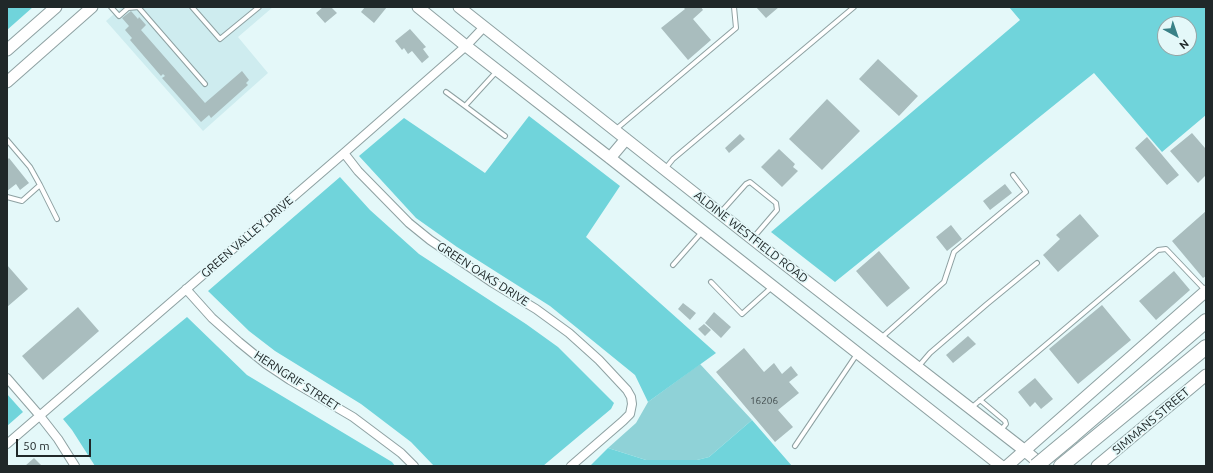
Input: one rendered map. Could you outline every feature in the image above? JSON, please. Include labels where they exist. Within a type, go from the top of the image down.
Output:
[{"type":"highway","points":[[1036,466],[1206,322]]},
{"type":"highway","points":[[1062,466],[1206,347]]},
{"type":"main road","points":[[7,50],[56,7]]},
{"type":"main road","points":[[7,82],[92,7]]},
{"type":"main road","points":[[418,7],[1001,466]]},
{"type":"main road","name":"ALDINE WESTFIELD ROAD","points":[[459,7],[1043,466]]},
{"type":"main road","points":[[610,158],[626,139]]},
{"type":"main road","points":[[1007,466],[1204,289]]},
{"type":"main road","name":"SIMMANS STREET","points":[[1097,466],[1206,375]]},
{"type":"street","name":"GREEN VALLEY DRIVE","points":[[7,444],[344,153],[466,46],[484,27]]},
{"type":"street","name":"GREEN OAKS DRIVE","points":[[344,153],[358,171],[419,231],[430,240],[536,309],[569,333],[599,360],[627,390],[631,397],[632,404],[630,414],[623,422],[571,466]]},
{"type":"street","name":"HERNGRIF STREET","points":[[186,289],[212,318],[261,360],[290,380],[353,417],[401,453],[414,466]]},
{"type":"street","points":[[7,378],[40,416],[75,466]]},
{"type":"lane","points":[[110,7],[119,16],[128,8],[139,7],[205,84]]},
{"type":"lane","points":[[192,7],[220,39],[259,7]]},
{"type":"lane","points":[[615,130],[736,28],[734,7]]},
{"type":"lane","points":[[665,169],[673,159],[854,7]]},
{"type":"lane","points":[[465,106],[497,70]]},
{"type":"lane","points":[[446,92],[505,136]]},
{"type":"lane","points":[[7,140],[30,167],[57,219]]},
{"type":"lane","points":[[880,338],[944,282],[954,252],[1026,192],[1013,175]]},
{"type":"lane","points":[[721,213],[746,184],[750,182],[776,203],[777,210],[753,239]]},
{"type":"lane","points":[[7,197],[22,201],[40,185]]},
{"type":"lane","points":[[674,265],[703,232]]},
{"type":"lane","points":[[970,408],[1158,250],[1166,249],[1204,289]]},
{"type":"lane","points":[[917,367],[930,353],[1037,263]]},
{"type":"lane","points":[[710,282],[742,314],[772,286]]},
{"type":"lane","points":[[795,446],[857,354]]},
{"type":"lane","points":[[980,400],[1005,421],[1006,424],[1000,431]]},
{"type":"shaded area","points":[[7,7],[33,7],[7,30]]},
{"type":"shaded area","points":[[122,7],[273,7],[238,37],[268,73],[203,131],[106,21]]},
{"type":"shaded area","points":[[1009,7],[1206,7],[1206,115],[1162,152],[1094,73],[835,282],[771,232],[1020,20]]},
{"type":"shaded area","points":[[529,116],[620,186],[586,237],[716,353],[648,402],[635,375],[550,306],[457,247],[416,218],[359,156],[404,118],[485,173]]},
{"type":"shaded area","points":[[340,177],[370,210],[419,254],[526,324],[558,347],[614,403],[611,409],[543,466],[434,466],[411,442],[361,404],[275,351],[249,331],[208,291]]},
{"type":"shaded area","points":[[187,317],[247,375],[392,462],[395,466],[95,466],[72,430],[63,419]]},
{"type":"shaded area","points":[[700,364],[752,420],[709,457],[697,460],[646,460],[608,448],[636,423],[648,402]]},
{"type":"shaded area","points":[[7,394],[23,412],[7,426]]},
{"type":"shaded area","points":[[752,420],[792,466],[590,466],[608,448],[646,460],[697,460],[709,457]]},
{"type":"building","points":[[323,7],[331,7],[337,13],[325,23],[316,13]]},
{"type":"building","points":[[365,7],[387,7],[374,23],[361,12]]},
{"type":"building","points":[[683,7],[701,7],[703,10],[693,19],[711,40],[688,60],[661,28],[685,9]]},
{"type":"building","points":[[756,7],[779,7],[766,18]]},
{"type":"building","points":[[131,11],[146,25],[141,30],[205,103],[242,71],[249,80],[246,83],[248,85],[211,118],[209,115],[201,122],[162,78],[165,76],[163,74],[161,76],[130,40],[132,38],[125,30],[129,26],[122,18]]},
{"type":"building","points":[[410,29],[426,47],[423,49],[429,57],[422,63],[412,51],[408,54],[404,48],[402,50],[395,41]]},
{"type":"building","points":[[878,59],[918,96],[899,116],[859,79]]},
{"type":"building","points":[[827,99],[860,131],[822,170],[789,139]]},
{"type":"building","points":[[1192,133],[1205,148],[1206,147],[1206,175],[1198,183],[1170,151]]},
{"type":"building","points":[[740,134],[745,139],[729,153],[725,148]]},
{"type":"building","points":[[1147,137],[1179,175],[1167,185],[1135,148]]},
{"type":"building","points":[[779,149],[795,164],[793,167],[798,171],[782,187],[761,167]]},
{"type":"building","points":[[9,158],[29,183],[20,190],[16,184],[7,191],[7,160]]},
{"type":"building","points":[[1005,184],[1012,193],[990,210],[983,201]]},
{"type":"building","points":[[1206,211],[1206,276],[1203,278],[1172,241]]},
{"type":"building","points":[[1080,214],[1099,236],[1058,272],[1043,255],[1060,239],[1056,235]]},
{"type":"building","points":[[951,225],[962,239],[947,251],[936,237]]},
{"type":"building","points":[[879,251],[910,288],[887,307],[856,271]]},
{"type":"building","points":[[7,265],[28,289],[7,307]]},
{"type":"building","points":[[1174,271],[1190,290],[1156,320],[1139,301]]},
{"type":"building","points":[[683,303],[696,313],[690,320],[678,309]]},
{"type":"building","points":[[1102,305],[1131,340],[1078,384],[1049,349]]},
{"type":"building","points":[[78,307],[99,331],[43,380],[22,356]]},
{"type":"building","points":[[714,312],[731,327],[721,338],[705,323]]},
{"type":"building","points":[[704,324],[711,330],[705,336],[698,329]]},
{"type":"building","points":[[968,336],[976,344],[953,363],[946,355]]},
{"type":"building","points":[[744,348],[764,372],[774,363],[782,374],[791,366],[798,375],[789,382],[799,393],[778,410],[793,427],[775,442],[716,372]]},
{"type":"building","points":[[1035,378],[1053,399],[1041,409],[1035,402],[1030,407],[1018,392]]},
{"type":"building","points":[[34,458],[42,466],[25,466]]}]
